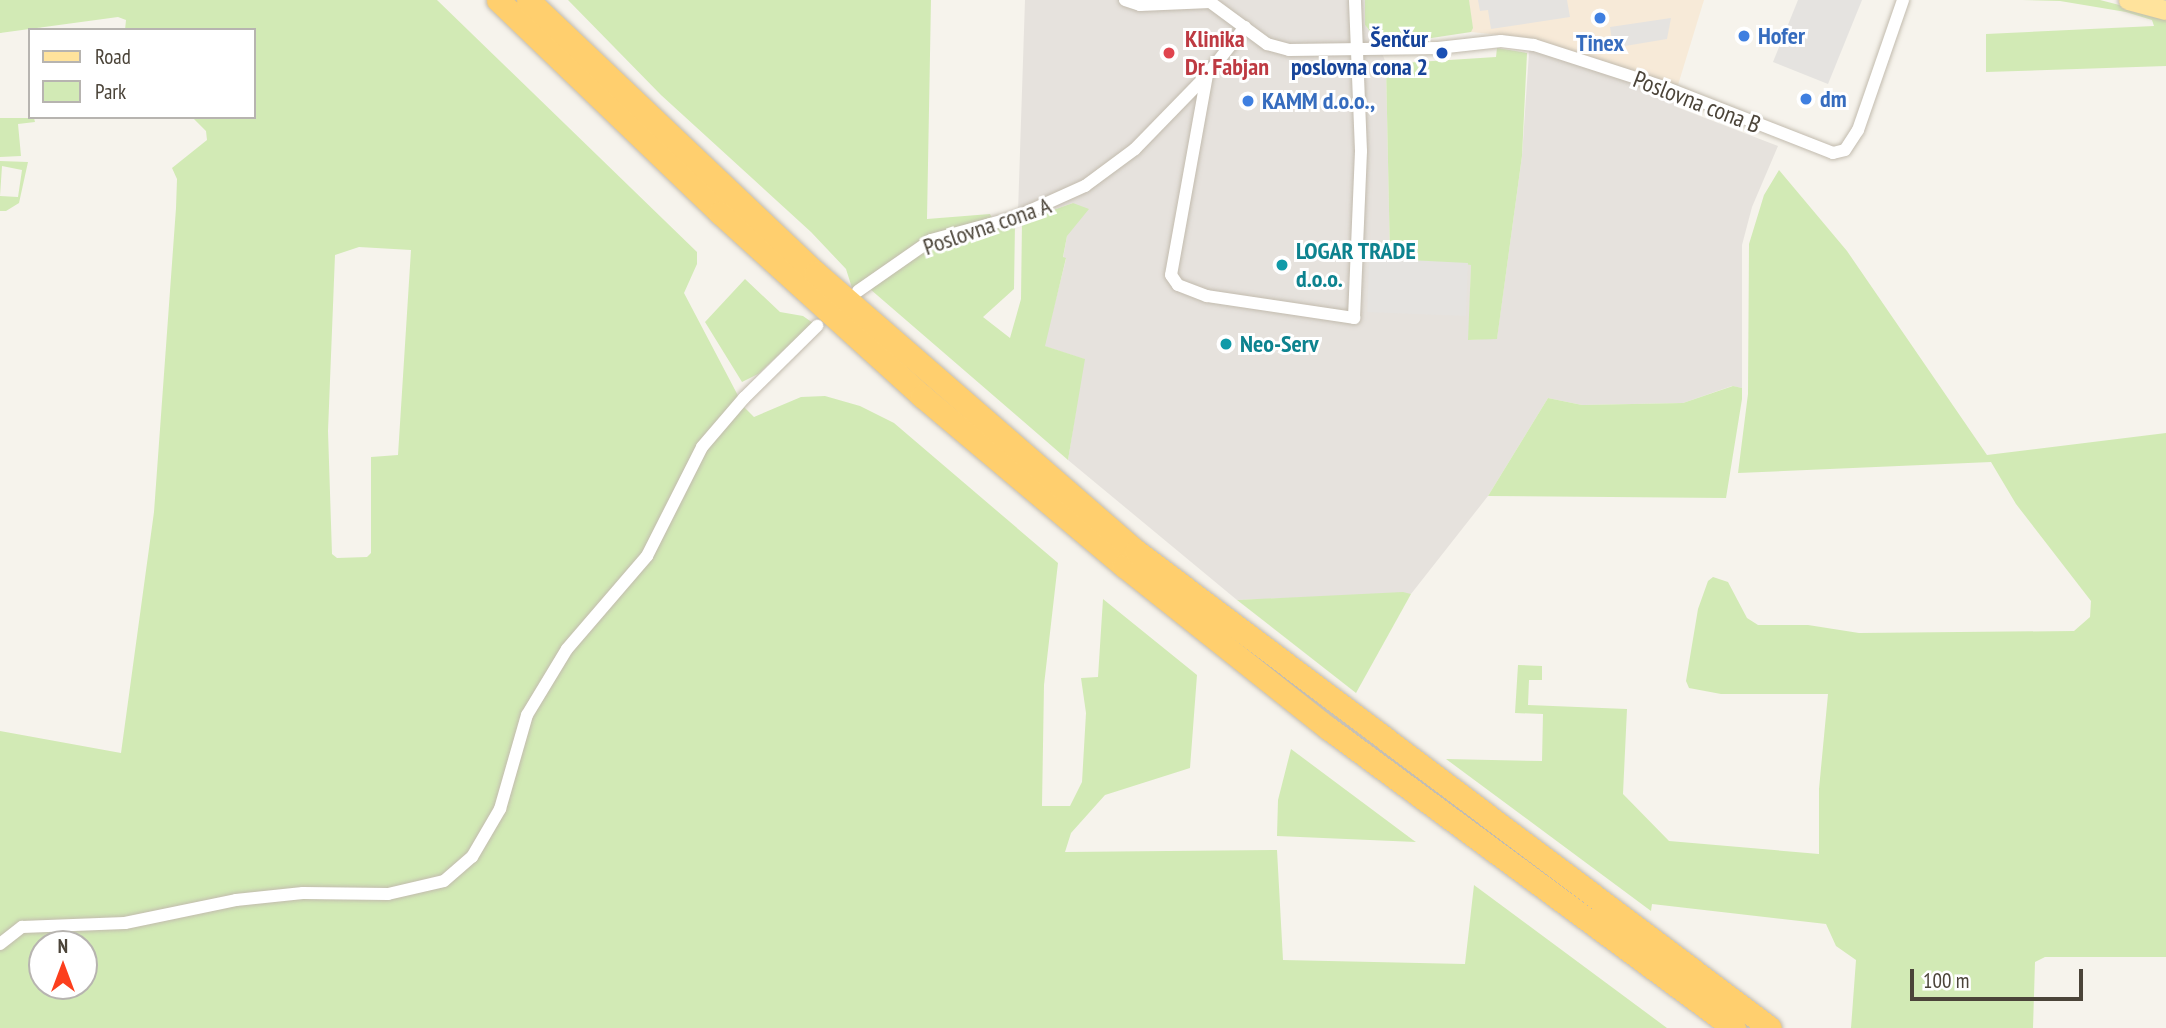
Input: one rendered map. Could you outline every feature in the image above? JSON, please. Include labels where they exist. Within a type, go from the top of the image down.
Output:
[{"type":"highway","points":[[498,0],[760,250],[922,396],[1124,566],[1328,728],[1734,1028]]},
{"type":"highway","points":[[528,0],[816,273],[1136,551],[1770,1028]]},
{"type":"main road","points":[[2128,0],[2166,10]]},
{"type":"street","points":[[1125,0],[1140,5],[1210,2],[1278,49],[1358,51]]},
{"type":"street","points":[[1207,75],[1171,275],[1178,285],[1207,296],[1354,318],[1360,151],[1355,0]]},
{"type":"street","name":"Poslovna cona B","points":[[1358,51],[1501,41],[1534,45],[1667,88],[1833,153],[1845,150],[1858,130],[1903,0]]},
{"type":"street","name":"Poslovna cona A","points":[[859,291],[931,240],[1016,217],[1085,186],[1135,149],[1207,75],[1245,27]]},
{"type":"street","points":[[0,944],[22,927],[125,923],[236,900],[303,893],[388,894],[444,881],[472,857],[500,808],[527,715],[567,649],[647,556],[702,447],[744,398],[817,326]]},
{"type":"shaded area","points":[[1025,0],[1365,0],[1365,25],[1378,41],[1386,64],[1390,259],[1471,265],[1469,340],[1497,338],[1522,156],[1530,38],[1678,85],[1674,106],[1778,146],[1752,207],[1742,245],[1742,388],[1732,386],[1683,403],[1582,405],[1548,398],[1488,496],[1411,594],[1237,600],[1068,460],[1084,359],[1044,346],[1066,259],[1063,258],[1073,203],[1022,221],[1018,212]]},
{"type":"shaded area","points":[[1469,0],[1704,0],[1678,85],[1530,38],[1471,32]]},
{"type":"shaded area","points":[[1478,0],[1567,0],[1570,17],[1491,29],[1488,10],[1480,11]]},
{"type":"shaded area","points":[[1798,0],[1862,0],[1828,84],[1773,62]]},
{"type":"shaded area","points":[[1671,18],[1667,39],[1613,48],[1610,27]]},
{"type":"shaded area","points":[[1369,258],[1468,263],[1466,316],[1367,312]]},
{"type":"green space","points":[[0,0],[437,0],[697,252],[697,264],[684,293],[744,407],[754,417],[801,397],[825,396],[860,406],[894,423],[1058,563],[1044,685],[1042,806],[1070,806],[1082,782],[1086,713],[1081,678],[1098,677],[1103,599],[1197,675],[1190,768],[1105,795],[1071,833],[1065,852],[1277,850],[1283,960],[1465,964],[1474,885],[1667,1028],[0,1028],[0,731],[121,753],[154,512],[176,208],[177,179],[172,168],[207,140],[206,131],[194,119],[256,119],[256,28],[125,28],[126,20],[118,17],[0,33]],"holes":[[[359,247],[411,250],[398,455],[371,457],[371,553],[367,557],[337,558],[332,554],[328,431],[335,255]]]},
{"type":"green space","points":[[568,0],[931,0],[927,219],[990,214],[992,218],[925,237],[852,288],[846,269],[811,232],[661,95]]},
{"type":"green space","points":[[1365,0],[1469,0],[1473,28],[1471,32],[1425,39],[1378,41],[1365,25]]},
{"type":"green space","points":[[2022,0],[2100,0],[2166,17],[2166,66],[1986,72],[1986,34],[2154,26],[2152,20],[2126,12],[2060,1]]},
{"type":"green space","points":[[1497,48],[1527,53],[1522,156],[1497,339],[1468,340],[1471,265],[1390,259],[1386,64],[1496,57]]},
{"type":"green space","points":[[0,118],[34,119],[35,122],[18,124],[21,156],[0,157]]},
{"type":"green space","points":[[0,161],[28,162],[19,203],[6,211],[0,211]],"holes":[[[2,166],[22,170],[18,197],[0,196]]]},
{"type":"green space","points":[[1779,170],[1847,251],[1987,455],[2166,433],[2166,957],[2045,957],[2035,962],[2033,1028],[1851,1028],[1856,960],[1836,946],[1826,924],[1652,904],[1651,911],[1446,759],[1542,761],[1543,714],[1515,713],[1518,665],[1542,666],[1542,680],[1529,680],[1528,705],[1627,709],[1623,794],[1669,841],[1819,854],[1819,789],[1828,694],[1721,694],[1689,688],[1686,681],[1698,609],[1708,581],[1713,577],[1728,582],[1747,618],[1758,625],[1808,625],[1859,633],[2074,631],[2090,617],[2091,601],[2016,504],[1991,462],[1738,473],[1748,394],[1749,244],[1764,195]]},
{"type":"green space","points":[[1073,203],[1089,209],[1067,236],[1063,257],[1066,258],[1045,346],[1085,359],[1068,460],[870,289],[925,249],[1015,223],[1014,289],[983,317],[1010,338],[1021,299],[1022,221]]},
{"type":"green space","points":[[745,279],[780,312],[803,316],[813,323],[758,374],[742,382],[705,322]]},
{"type":"green space","points":[[1733,386],[1742,388],[1742,399],[1726,498],[1488,496],[1548,398],[1582,405],[1683,403]]},
{"type":"green space","points":[[1403,592],[1411,594],[1356,693],[1237,600]]},
{"type":"green space","points":[[1291,749],[1416,842],[1277,836],[1278,800]]},
{"type":"place","name":"Tinex","points":[[1600,18]]},
{"type":"place","name":"Hofer","points":[[1744,36]]},
{"type":"place","name":"Klinika Dr. Fabjan","points":[[1169,53]]},
{"type":"place","name":"Šenčur poslovna cona 2","points":[[1442,53]]},
{"type":"place","name":"dm","points":[[1806,99]]},
{"type":"place","name":"KAMM d.o.o.,","points":[[1248,101]]},
{"type":"place","name":"LOGAR TRADE d.o.o.","points":[[1282,265]]},
{"type":"place","name":"Neo-Serv","points":[[1226,344]]}]
